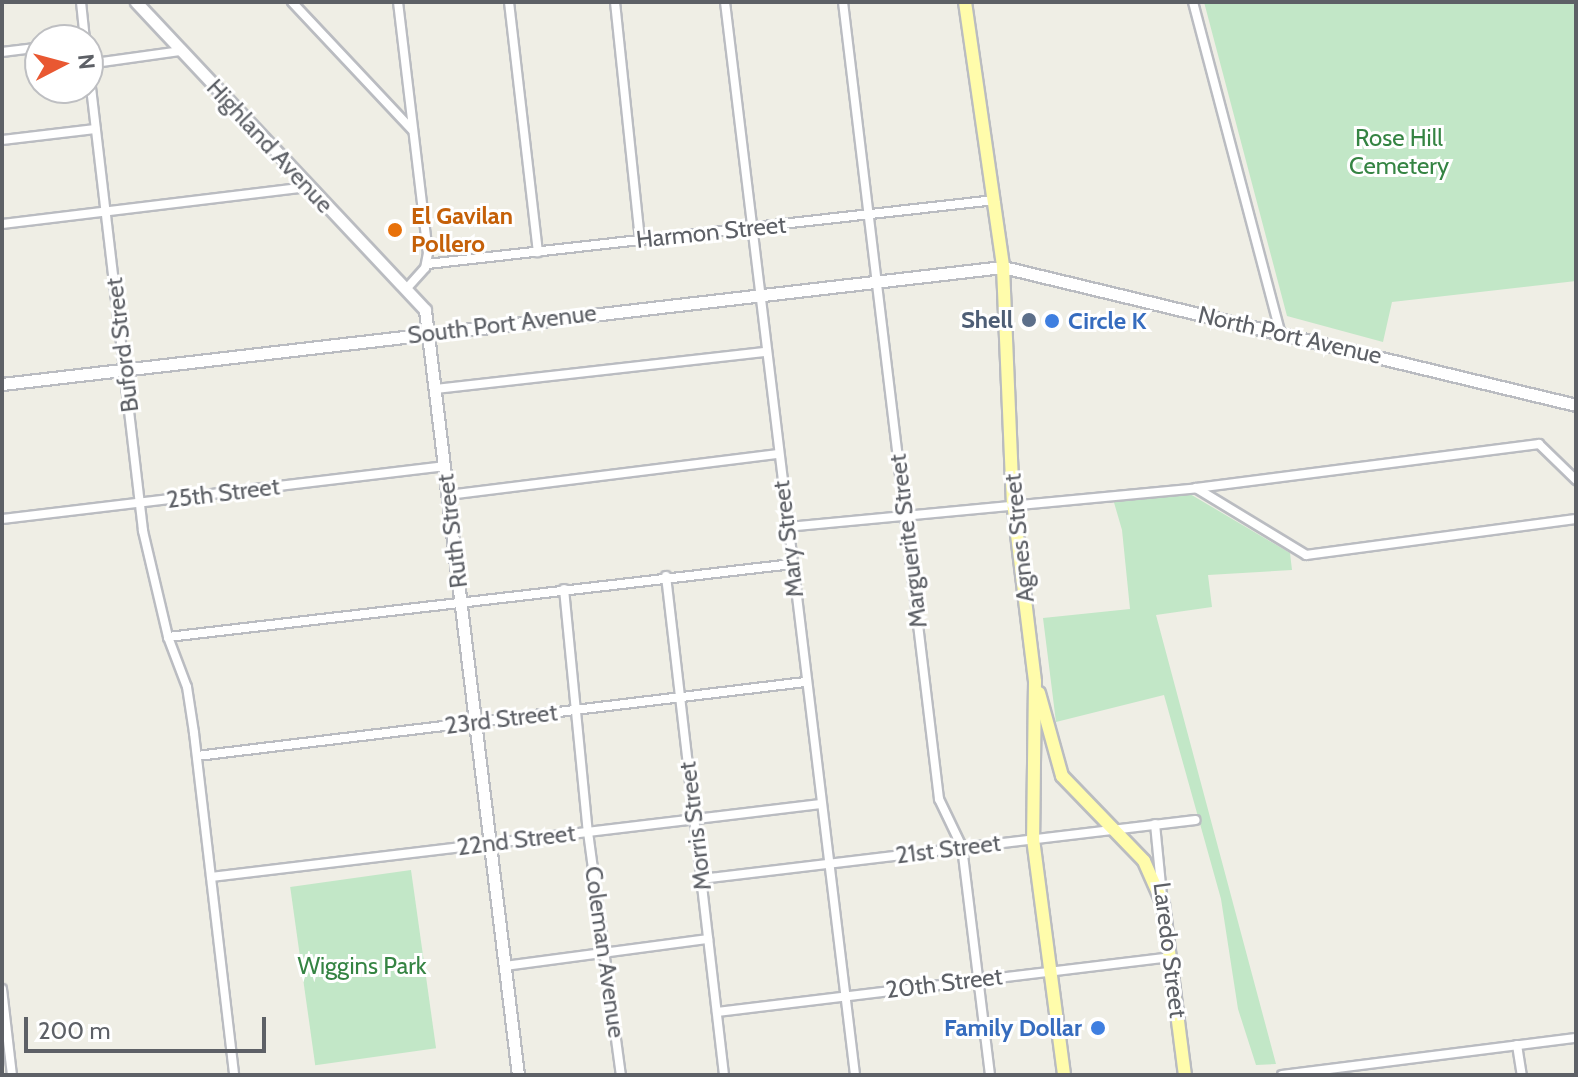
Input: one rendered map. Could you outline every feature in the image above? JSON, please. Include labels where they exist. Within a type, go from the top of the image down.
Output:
[{"type":"main road","name":"Highland Avenue","points":[[136,2],[306,187],[406,289]]},
{"type":"main road","name":"Agnes Street","points":[[965,2],[1003,267],[1013,502],[1035,682],[1033,839],[1064,1075]]},
{"type":"main road","name":"North Port Avenue","points":[[1003,267],[1576,405]]},
{"type":"main road","name":"South Port Avenue","points":[[2,384],[1003,267]]},
{"type":"main road","name":"Ruth Street","points":[[406,289],[425,310],[518,1075]]},
{"type":"main road","points":[[1035,682],[1062,776],[1144,861],[1163,904]]},
{"type":"main road","name":"Laredo Street","points":[[1163,904],[1185,1075]]},
{"type":"street","points":[[81,2],[83,24]]},
{"type":"street","points":[[292,2],[412,130]]},
{"type":"street","points":[[398,2],[427,264],[406,289]]},
{"type":"street","points":[[509,2],[538,252]]},
{"type":"street","points":[[615,2],[640,240]]},
{"type":"street","name":"Mary Street","points":[[725,2],[855,1075]]},
{"type":"street","name":"Marguerite Street","points":[[843,2],[939,799],[962,847],[990,1075]]},
{"type":"street","points":[[1193,2],[1281,334]]},
{"type":"street","points":[[2,52],[24,49]]},
{"type":"street","points":[[104,61],[181,51]]},
{"type":"street","name":"Buford Street","points":[[92,104],[140,503],[168,637]]},
{"type":"street","points":[[2,140],[95,129]]},
{"type":"street","points":[[2,224],[306,187]]},
{"type":"street","name":"Harmon Street","points":[[427,264],[995,200]]},
{"type":"street","points":[[435,389],[767,352]]},
{"type":"street","points":[[787,527],[1013,502],[1196,488],[1539,444],[1576,480]]},
{"type":"street","points":[[448,495],[778,454]]},
{"type":"street","name":"25th Street","points":[[2,519],[444,466]]},
{"type":"street","points":[[1196,488],[1306,555],[1576,519]]},
{"type":"street","points":[[234,1075],[187,687],[168,637],[666,576],[792,564]]},
{"type":"street","name":"Morris Street","points":[[666,576],[724,1075]]},
{"type":"street","name":"Coleman Avenue","points":[[564,589],[588,832],[621,1075]]},
{"type":"street","name":"23rd Street","points":[[197,756],[805,682]]},
{"type":"street","name":"22nd Street","points":[[211,877],[821,804]]},
{"type":"street","name":"21st Street","points":[[701,879],[1195,820]]},
{"type":"street","name":"Laredo Street","points":[[1155,824],[1163,904]]},
{"type":"street","points":[[505,966],[708,939]]},
{"type":"street","name":"20th Street","points":[[717,1012],[1171,957]]},
{"type":"street","points":[[2,989],[12,1075]]},
{"type":"street","points":[[1282,1075],[1576,1038]]},
{"type":"street","points":[[1517,1045],[1522,1075]]},
{"type":"green space","name":"Rose Hill Cemetery","points":[[1204,2],[1576,2],[1576,281],[1392,302],[1383,342],[1287,316]]},
{"type":"green space","points":[[1190,494],[1290,553],[1292,570],[1208,575],[1212,607],[1156,615],[1276,1064],[1256,1065],[1238,1009],[1221,899],[1164,695],[1056,722],[1043,618],[1130,609],[1122,530],[1113,499]]},
{"type":"green space","name":"Wiggins Park","points":[[411,870],[436,1048],[315,1065],[290,887]]},
{"type":"place","name":"El Gavilan Pollero","points":[[395,230]]},
{"type":"place","name":"Shell","points":[[1029,320]]},
{"type":"place","name":"Circle K","points":[[1052,321]]},
{"type":"place","name":"Family Dollar","points":[[1098,1028]]}]
